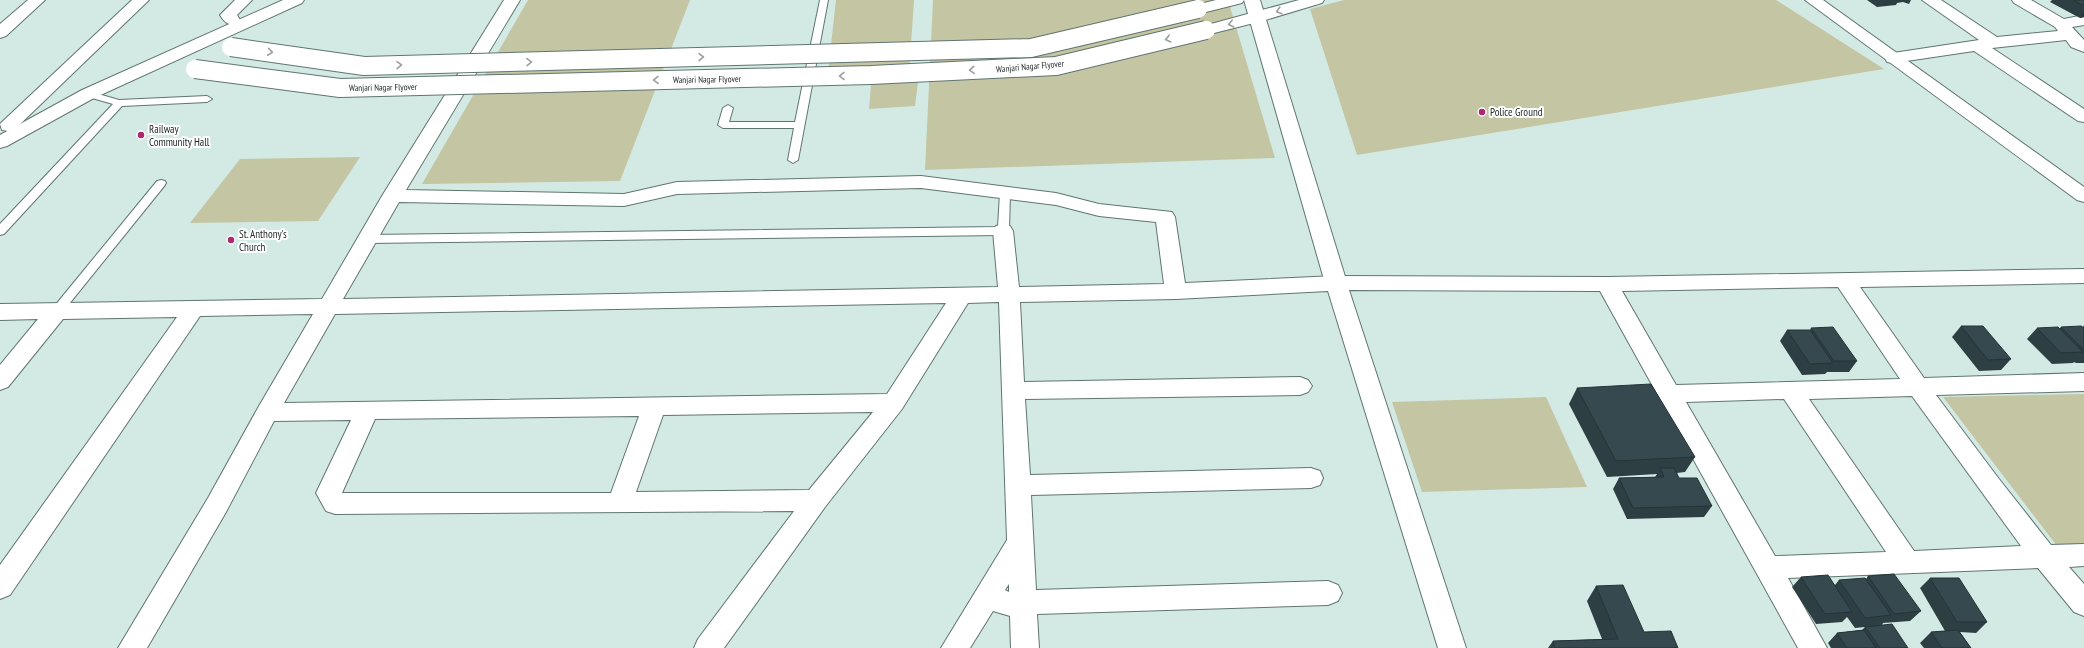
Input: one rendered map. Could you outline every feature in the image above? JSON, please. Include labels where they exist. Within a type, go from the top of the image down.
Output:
[{"type":"street","points":[[0,33],[37,0]]},
{"type":"street","points":[[4,128],[141,0]]},
{"type":"street","points":[[232,20],[228,15],[244,0]]},
{"type":"street","points":[[194,41],[232,20],[279,0]]},
{"type":"street","points":[[0,142],[147,63],[194,41],[296,0]]},
{"type":"street","points":[[132,648],[217,505],[267,412],[327,306],[392,196],[512,0]]},
{"type":"street","name":"Wanjari Nagar Flyover","points":[[194,41],[364,66],[1031,48],[1236,0]]},
{"type":"street","points":[[1252,0],[1256,18],[1336,283],[1452,648]]},
{"type":"street","name":"Wanjari Nagar Flyover","points":[[147,63],[340,88],[871,75],[1056,66],[1256,18],[1316,0]]},
{"type":"street","points":[[1813,0],[2084,196]]},
{"type":"street","points":[[1930,0],[2084,117]]},
{"type":"street","points":[[2020,0],[2066,30],[2084,48]]},
{"type":"street","points":[[1893,58],[2066,30],[2084,20]]},
{"type":"street","points":[[4,128],[74,92],[147,63]]},
{"type":"street","points":[[392,196],[624,200],[677,188],[921,182],[1056,199],[1099,210],[1165,217],[1176,292]]},
{"type":"street","points":[[1003,231],[1009,295],[1026,648]]},
{"type":"street","points":[[0,312],[1176,292],[1336,283],[1607,284],[2084,276]]},
{"type":"street","points":[[1844,280],[1918,387],[2044,557],[2084,604]]},
{"type":"street","points":[[1607,284],[1766,568],[1813,648]]},
{"type":"street","points":[[708,648],[816,500],[894,403],[962,296]]},
{"type":"street","points":[[0,587],[194,309]]},
{"type":"street","points":[[0,381],[57,311]]},
{"type":"street","points":[[1669,394],[2084,382]]},
{"type":"street","points":[[1013,391],[1300,386]]},
{"type":"street","points":[[1790,390],[1908,563]]},
{"type":"street","points":[[267,412],[654,408],[894,403]]},
{"type":"street","points":[[620,503],[654,408]]},
{"type":"street","points":[[367,411],[328,493],[335,504],[620,503],[816,500]]},
{"type":"street","points":[[1018,485],[1311,478]]},
{"type":"street","points":[[955,648],[1021,540]]},
{"type":"street","points":[[1766,568],[2084,555]]},
{"type":"street","points":[[986,597],[1024,605],[1328,592]]},
{"type":"lane","points":[[793,160],[824,0]]},
{"type":"lane","points":[[88,94],[119,103],[207,99]]},
{"type":"lane","points":[[0,231],[119,103]]},
{"type":"lane","points":[[728,108],[723,125],[800,125]]},
{"type":"lane","points":[[57,311],[161,183]]},
{"type":"lane","points":[[367,239],[1003,231],[1005,193]]},
{"type":"green space","points":[[528,0],[690,0],[620,181],[422,184]]},
{"type":"green space","points":[[836,0],[914,0],[909,74],[919,75],[915,106],[869,109],[872,73],[828,72]]},
{"type":"green space","points":[[933,0],[1228,0],[1275,158],[925,170]]},
{"type":"green space","name":"Police Ground","points":[[1344,0],[1776,0],[1884,69],[1357,155],[1310,9]]},
{"type":"green space","points":[[360,157],[318,221],[190,223],[240,159]]},
{"type":"green space","points":[[2084,394],[2084,545],[2057,546],[1943,397]]},
{"type":"green space","points":[[1546,397],[1587,487],[1422,492],[1392,402]]},
{"type":"building","points":[[2073,0],[2084,0],[2084,6]]},
{"type":"building","points":[[1961,326],[1983,326],[2011,359],[1988,360]]},
{"type":"building","points":[[2081,326],[2084,328],[2084,350],[2061,327]]},
{"type":"building","points":[[1833,327],[1857,361],[1834,361],[1811,328]]},
{"type":"building","points":[[2058,327],[2083,352],[2061,353],[2037,328]]},
{"type":"building","points":[[1787,330],[1810,330],[1833,363],[1810,364]]},
{"type":"building","points":[[1651,384],[1695,457],[1616,461],[1577,388]]},
{"type":"building","points":[[1660,468],[1674,468],[1679,478],[1697,478],[1712,506],[1633,508],[1619,478],[1664,477]]},
{"type":"building","points":[[1894,574],[1921,611],[1894,614],[1868,576]]},
{"type":"building","points":[[1828,575],[1852,612],[1825,614],[1801,577]]},
{"type":"building","points":[[1865,578],[1891,615],[1865,618],[1839,580]]},
{"type":"building","points":[[1930,578],[1959,578],[1987,622],[1957,622]]},
{"type":"building","points":[[1623,585],[1644,632],[1671,631],[1678,648],[1555,648],[1553,641],[1618,639],[1596,586]]},
{"type":"building","points":[[1892,624],[1908,648],[1880,648],[1865,627]]},
{"type":"building","points":[[1864,630],[1876,648],[1847,648],[1837,633]]},
{"type":"building","points":[[1958,630],[1971,648],[1942,648],[1931,632]]},
{"type":"place","name":"Police Ground","points":[[1482,112]]},
{"type":"place","name":"Railway Community Hall","points":[[141,135]]},
{"type":"place","name":"St. Anthony's Church","points":[[231,240]]}]
